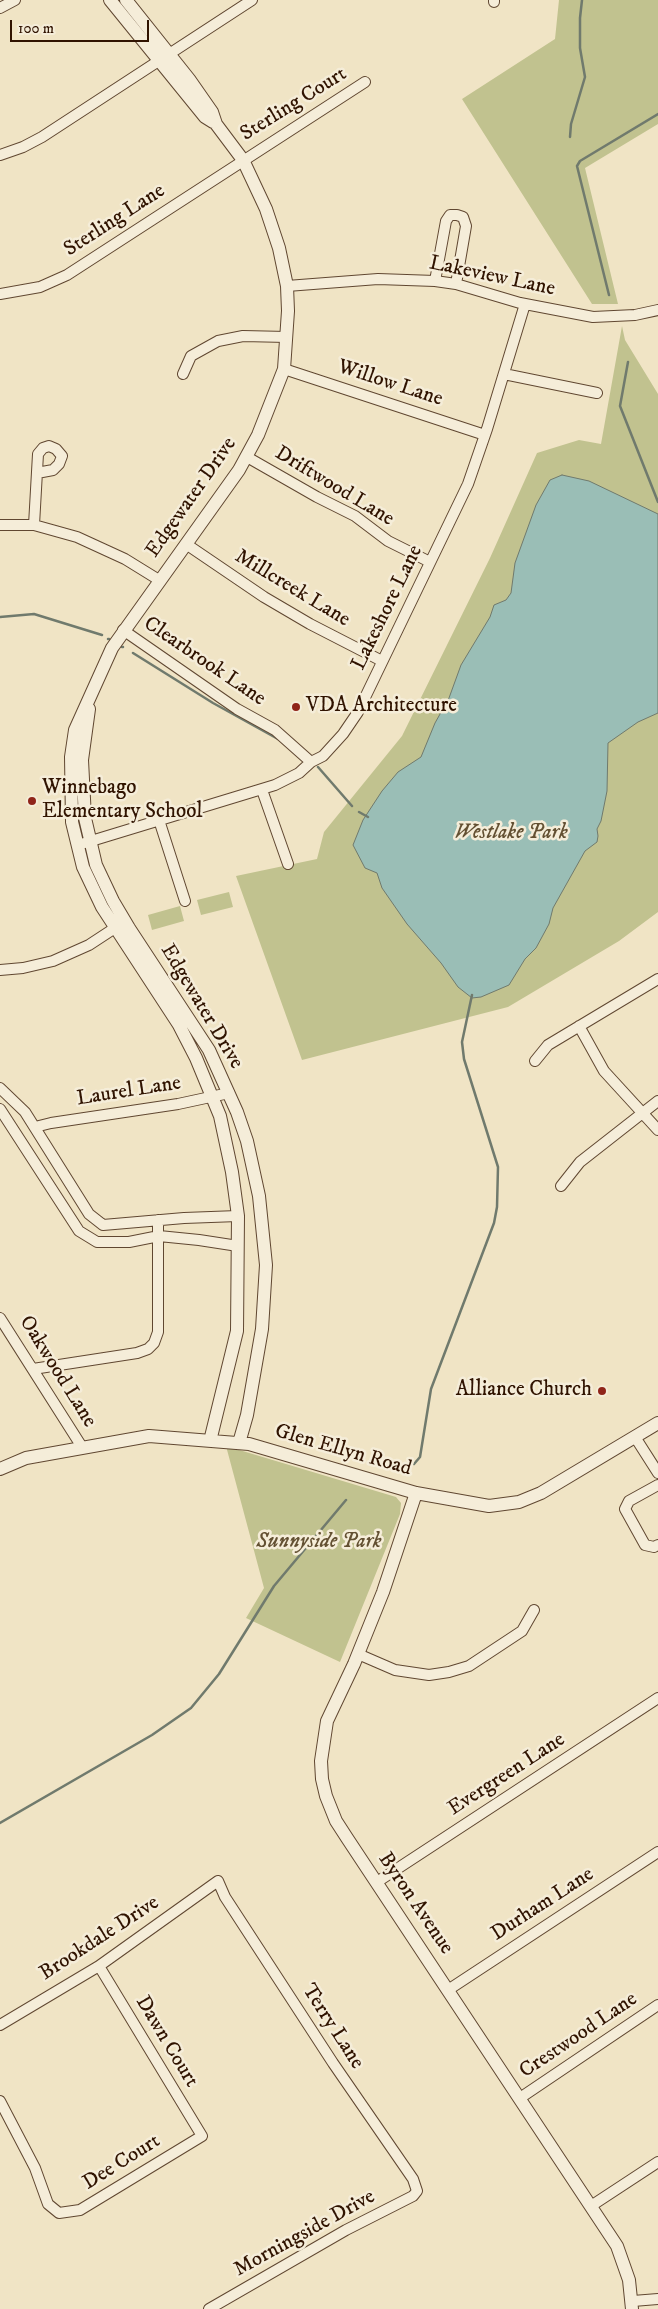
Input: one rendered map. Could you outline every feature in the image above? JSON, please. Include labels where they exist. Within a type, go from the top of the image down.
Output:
[{"type":"street","points":[[0,8],[15,0]]},
{"type":"street","name":"Edgewater Drive","points":[[110,0],[164,58]]},
{"type":"street","name":"Edgewater Drive","points":[[126,0],[206,118],[216,124],[243,160],[266,210],[279,248],[287,286],[287,337],[284,369],[247,458],[123,630],[93,687],[75,730],[71,757],[72,822],[84,843],[83,867],[102,907],[120,925],[209,1050],[238,1112],[250,1151],[259,1196],[266,1265],[262,1329],[247,1415],[239,1443]]},
{"type":"street","points":[[0,155],[23,147],[42,137],[252,0]]},
{"type":"street","name":"Sterling Court","points":[[243,160],[365,82]]},
{"type":"street","name":"Sterling Lane","points":[[0,294],[40,287],[67,275],[243,160]]},
{"type":"street","points":[[435,281],[446,222],[450,216],[457,215],[463,217],[466,226],[456,284]]},
{"type":"street","name":"Lakeview Lane","points":[[287,286],[378,279],[435,281],[456,284],[525,304],[593,317],[635,315],[658,310]]},
{"type":"street","name":"Lakeshore Lane","points":[[84,843],[262,790],[299,773],[311,762],[324,756],[351,724],[468,484],[525,304]]},
{"type":"street","points":[[184,374],[191,356],[218,341],[243,336],[287,337]]},
{"type":"street","name":"Willow Lane","points":[[284,369],[485,435]]},
{"type":"street","points":[[504,374],[598,393]]},
{"type":"street","name":"Driftwood Lane","points":[[247,458],[355,516],[388,541],[430,562]]},
{"type":"street","points":[[34,525],[37,473]]},
{"type":"street","points":[[0,525],[34,525],[77,537],[104,548],[159,580]]},
{"type":"street","name":"Millcreek Lane","points":[[186,544],[264,597],[310,624],[382,661]]},
{"type":"street","name":"Clearbrook Lane","points":[[123,630],[237,709],[275,730],[311,762]]},
{"type":"street","points":[[262,790],[288,864]]},
{"type":"street","points":[[159,820],[184,901]]},
{"type":"street","points":[[0,970],[23,968],[53,960],[89,945],[120,925]]},
{"type":"street","name":"Edgewater Drive","points":[[120,925],[179,1025],[213,1097],[232,1172],[238,1216],[237,1331],[210,1441]]},
{"type":"street","points":[[535,1060],[548,1045],[658,978]]},
{"type":"street","points":[[579,1026],[604,1071],[658,1130]]},
{"type":"street","points":[[0,1088],[26,1112],[89,1214],[103,1225],[238,1216]]},
{"type":"street","name":"Laurel Lane","points":[[35,1127],[229,1094]]},
{"type":"street","points":[[561,1186],[580,1162],[658,1101]]},
{"type":"street","points":[[0,1110],[79,1231],[97,1242],[129,1242],[159,1236],[238,1246]]},
{"type":"street","points":[[33,1369],[137,1354],[148,1349],[158,1332],[158,1220]]},
{"type":"street","name":"Oakwood Lane","points":[[0,1318],[82,1447]]},
{"type":"street","name":"Glen Ellyn Road","points":[[0,1470],[26,1458],[149,1436],[239,1443],[416,1492],[489,1506],[519,1502],[550,1489],[658,1423]]},
{"type":"street","points":[[635,1437],[658,1473]]},
{"type":"street","points":[[658,1485],[629,1501],[625,1509],[645,1545],[654,1547],[658,1545]]},
{"type":"street","name":"Byron Avenue","points":[[416,1492],[391,1570],[358,1654],[327,1722],[321,1770],[326,1796],[336,1821],[520,2098],[622,2256],[629,2280],[632,2305]]},
{"type":"street","points":[[358,1654],[395,1670],[429,1675],[450,1672],[469,1666],[522,1631],[534,1610]]},
{"type":"street","name":"Evergreen Lane","points":[[377,1882],[658,1698]]},
{"type":"street","name":"Durham Lane","points":[[448,1990],[658,1852]]},
{"type":"street","name":"Brookdale Drive","points":[[0,2025],[99,1966],[218,1881]]},
{"type":"street","name":"Terry Lane","points":[[218,1881],[225,1897],[333,2063],[413,2179],[417,2191]]},
{"type":"street","name":"Dawn Court","points":[[99,1966],[202,2136]]},
{"type":"street","name":"Crestwood Lane","points":[[520,2098],[658,2005]]},
{"type":"street","name":"Dee Court","points":[[0,2101],[36,2168],[48,2204],[59,2213],[80,2210],[202,2136]]},
{"type":"street","points":[[591,2206],[658,2162]]},
{"type":"street","name":"Morningside Drive","points":[[209,2309],[346,2230],[413,2196],[417,2191]]},
{"type":"street","points":[[632,2305],[658,2299]]},
{"type":"green space","points":[[559,0],[658,0],[658,124],[585,168],[618,304],[592,304],[462,99],[555,39]]},
{"type":"green space","name":"Westlake Park","points":[[622,326],[625,340],[658,394],[658,912],[619,941],[508,1007],[302,1060],[236,876],[317,859],[324,832],[402,736],[490,558],[537,453],[579,440],[601,444]]},
{"type":"green space","points":[[229,892],[233,907],[201,915],[197,900]]},
{"type":"green space","points":[[180,906],[184,921],[152,930],[148,915]]},
{"type":"green space","name":"Sunnyside Park","points":[[226,1446],[396,1497],[401,1503],[400,1514],[340,1662],[246,1618],[264,1588]]},
{"type":"water","points":[[562,475],[589,481],[658,514],[658,713],[638,722],[608,743],[607,791],[601,821],[597,829],[597,842],[585,851],[553,908],[549,924],[536,948],[525,959],[509,985],[481,997],[472,998],[458,987],[441,963],[407,924],[382,888],[377,873],[365,868],[353,845],[363,820],[382,791],[398,772],[421,757],[435,723],[449,698],[461,665],[490,617],[494,605],[506,600],[511,593],[515,563],[536,505],[550,480]]},
{"type":"waterway","points":[[570,137],[571,124],[585,77],[580,48],[582,0]]},
{"type":"waterway","points":[[609,295],[577,166],[580,161],[658,114]]},
{"type":"waterway","points":[[628,362],[620,406],[658,502]]},
{"type":"waterway","points":[[0,617],[34,614],[102,635]]},
{"type":"waterway","points":[[133,653],[213,703],[278,739]]},
{"type":"waterway","points":[[318,767],[352,806]]},
{"type":"waterway","points":[[359,812],[368,817]]},
{"type":"waterway","points":[[414,1464],[420,1457],[431,1389],[494,1223],[497,1207],[498,1167],[464,1059],[462,1042],[472,995]]},
{"type":"waterway","points":[[0,1823],[152,1735],[191,1708],[219,1674],[274,1586],[346,1500]]},
{"type":"place","name":"VDA Architecture","points":[[296,707]]},
{"type":"place","name":"Winnebago Elementary School","points":[[32,801]]},
{"type":"place","name":"Alliance Church","points":[[602,1391]]}]
